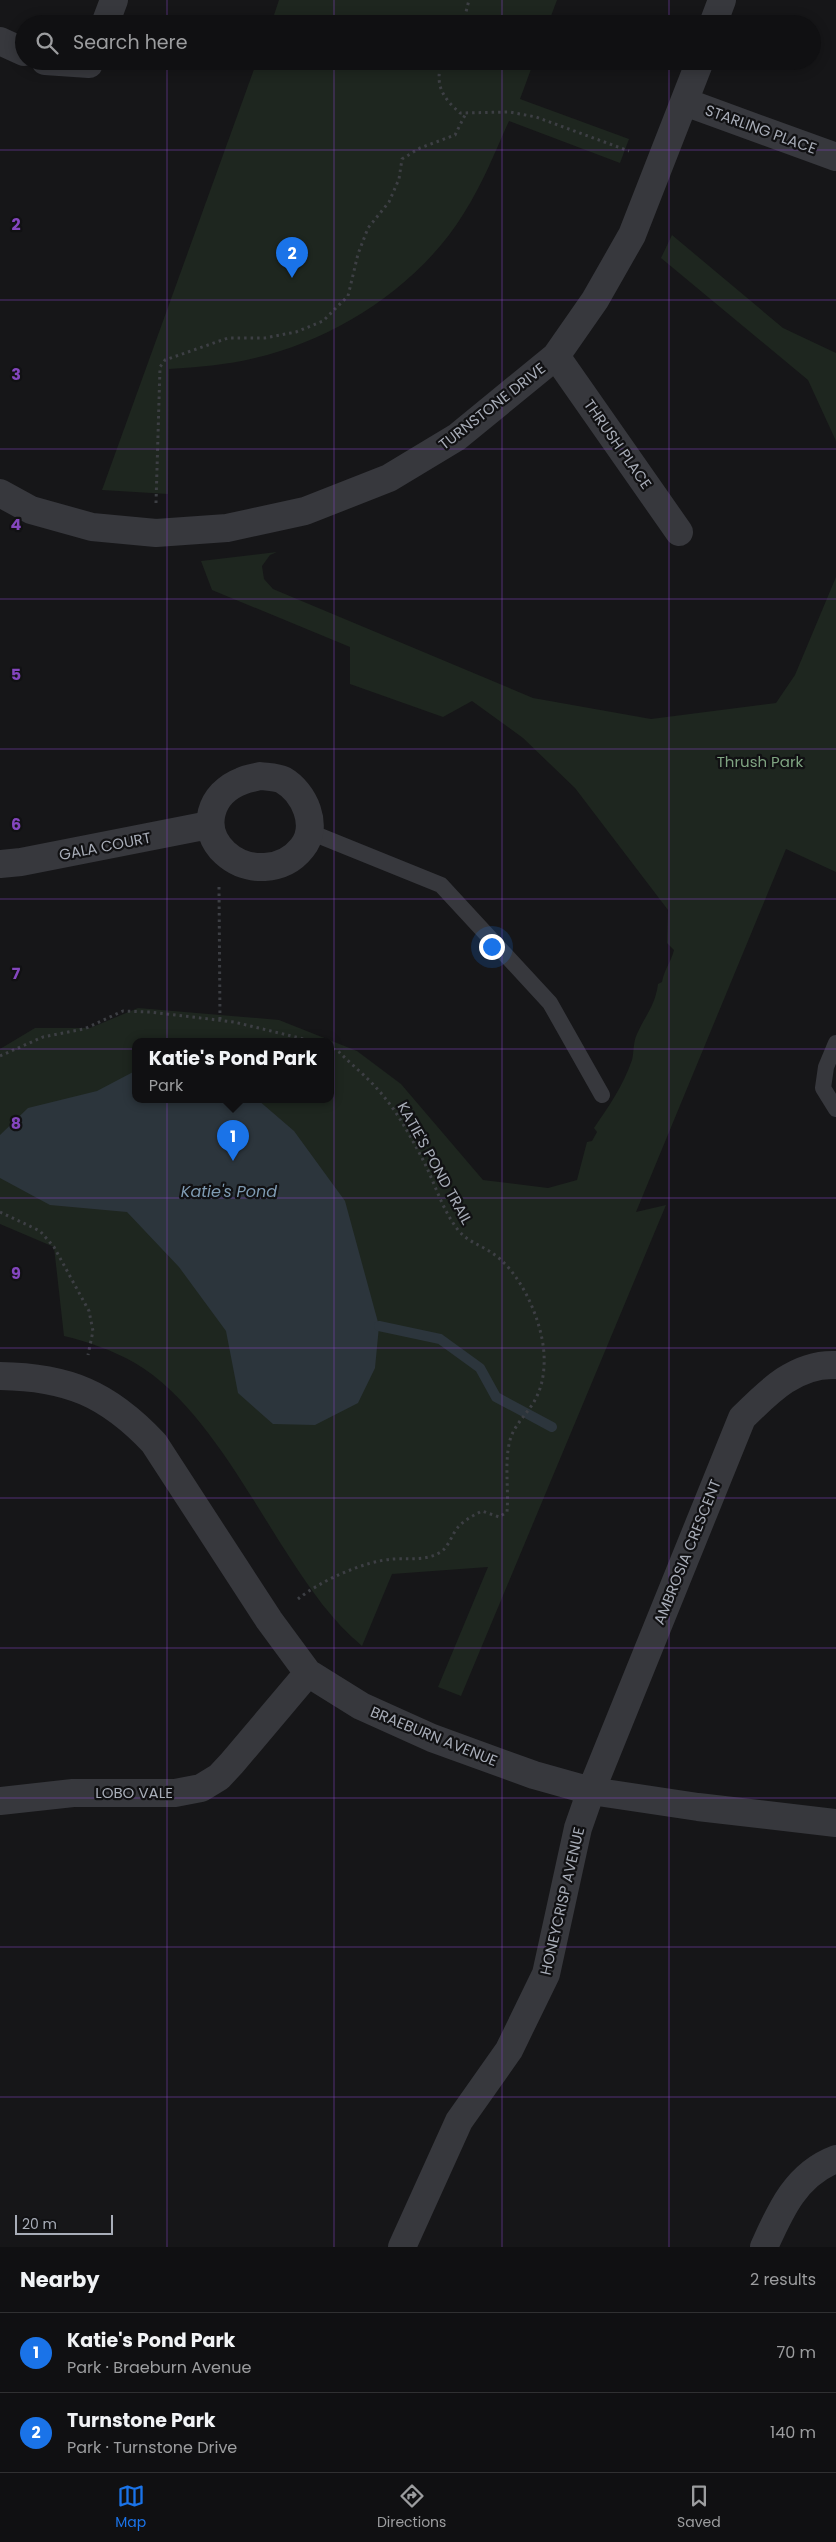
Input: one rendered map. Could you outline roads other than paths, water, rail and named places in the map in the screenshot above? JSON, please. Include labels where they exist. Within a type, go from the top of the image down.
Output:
[{"type":"street","points":[[108,15],[114,0]]},
{"type":"street","points":[[716,15],[722,0]]},
{"type":"street","points":[[0,41],[15,48]]},
{"type":"street","name":"TURNSTONE DRIVE","points":[[0,493],[31,510],[92,527],[156,533],[227,528],[304,511],[389,478],[457,437],[556,356],[595,300],[632,234],[697,70]]},
{"type":"street","name":"STARLING PLACE","points":[[685,102],[836,157]]},
{"type":"street","name":"THRUSH PLACE","points":[[556,356],[679,532]]},
{"type":"street","points":[[260,776],[281,779],[298,792],[308,810],[310,832],[304,847],[292,858],[276,866],[258,867],[241,865],[226,854],[214,842],[209,825],[213,806],[226,792],[241,781],[260,776]]},
{"type":"street","name":"GALA COURT","points":[[0,864],[21,862],[209,825]]},
{"type":"street","name":"AMBROSIA CRESCENT","points":[[591,1791],[742,1418],[769,1391],[796,1373],[825,1365],[836,1365]]},
{"type":"street","name":"BRAEBURN AVENUE","points":[[0,1376],[34,1376],[62,1382],[109,1403],[133,1421],[154,1444],[269,1620],[308,1673],[361,1706],[432,1738],[534,1775],[591,1791],[698,1808],[836,1823]]},
{"type":"street","name":"LOBO VALE","points":[[0,1801],[74,1793],[175,1793],[201,1788],[219,1777],[308,1673]]},
{"type":"street","name":"HONEYCRISP AVENUE","points":[[402,2247],[459,2121],[509,2050],[546,1974],[578,1828],[591,1791]]},
{"type":"street","points":[[764,2247],[780,2212],[799,2182],[823,2164],[836,2159]]},
{"type":"lane","points":[[310,832],[441,885],[550,1003],[602,1095]]},
{"type":"lane","points":[[836,1043],[826,1067],[823,1088],[836,1109]]},
{"type":"water","name":"Katie's Pond","points":[[132,1073],[132,1103],[261,1103],[294,1131],[345,1201],[379,1326],[375,1368],[358,1403],[315,1425],[273,1424],[238,1393],[226,1331],[179,1267],[127,1212],[50,1205],[0,1178],[0,1135],[28,1108],[97,1091]]},
{"type":"waterway","points":[[379,1326],[440,1339],[480,1368],[496,1397],[552,1427]]},
{"type":"place","name":"Turnstone Park","points":[[292,278]]},
{"type":"place","name":"Katie's Pond Park","points":[[233,1161]]},
{"type":"park label","name":"Thrush Park","points":[[760,761]]}]
